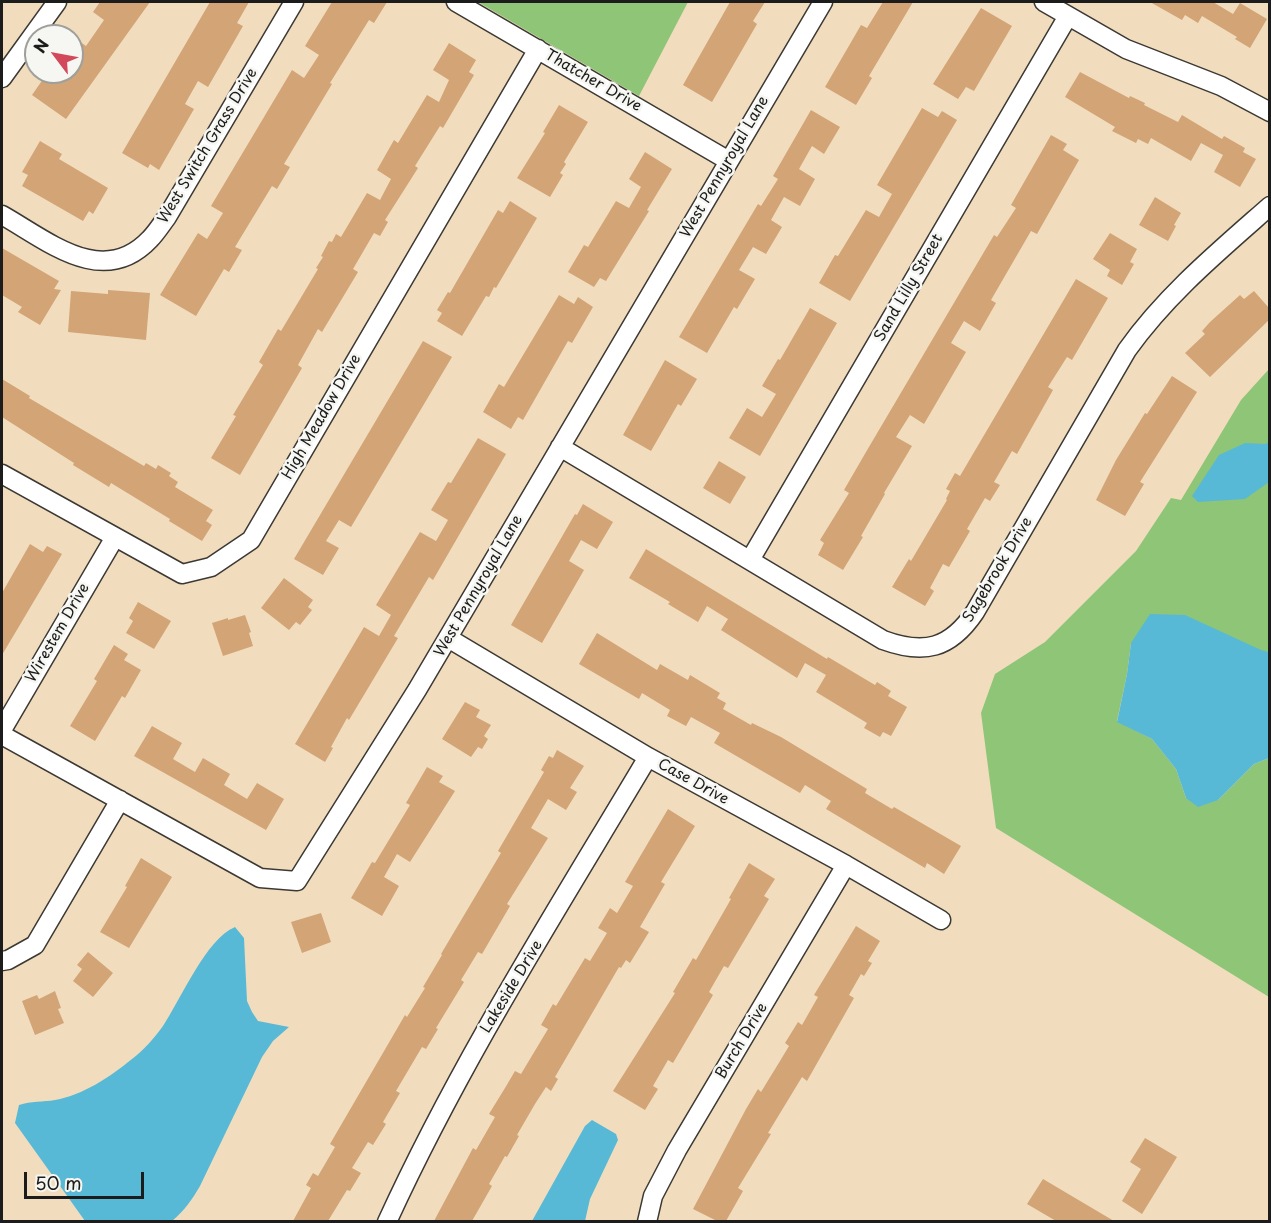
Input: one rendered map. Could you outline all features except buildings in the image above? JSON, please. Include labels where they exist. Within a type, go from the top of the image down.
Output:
[{"type":"street","points":[[2,78],[57,2]]},
{"type":"street","name":"West Switch Grass Drive","points":[[2,215],[81,258],[99,262],[116,261],[134,252],[150,240],[167,217],[294,2]]},
{"type":"street","name":"Thatcher Drive","points":[[456,2],[729,161]]},
{"type":"street","name":"West Pennyroyal Lane","points":[[2,735],[260,878],[297,881],[448,638],[823,2]]},
{"type":"street","points":[[1044,2],[1126,49],[1221,86],[1269,112]]},
{"type":"street","name":"Sand Lilly Street","points":[[750,560],[1068,16]]},
{"type":"street","name":"High Meadow Drive","points":[[2,474],[182,574],[211,567],[251,540],[538,49]]},
{"type":"street","name":"Sagebrook Drive","points":[[560,447],[883,640],[916,649],[934,646],[964,629],[1138,333],[1166,302],[1269,206]]},
{"type":"street","name":"Wirestem Drive","points":[[2,730],[115,537]]},
{"type":"street","name":"Case Drive","points":[[448,638],[648,757],[846,865],[941,920]]},
{"type":"street","name":"Lakeside Drive","points":[[387,1221],[415,1160],[456,1082],[648,757]]},
{"type":"street","points":[[2,961],[34,945],[120,800]]},
{"type":"street","name":"Burch Drive","points":[[647,1221],[653,1196],[677,1150],[846,865]]},
{"type":"green space","points":[[478,2],[688,2],[639,96]]},
{"type":"green space","points":[[1269,369],[1269,652],[1131,643],[1117,721],[1152,739],[1176,769],[1186,798],[1218,800],[1254,764],[1269,758],[1269,997],[996,828],[981,713],[995,674],[1045,642],[1136,551],[1171,498],[1181,500],[1241,400]]},
{"type":"water","points":[[1269,442],[1269,482],[1245,499],[1198,502],[1192,496],[1219,455],[1245,443],[1265,444]]},
{"type":"water","points":[[1150,614],[1185,615],[1269,652],[1269,758],[1254,764],[1218,800],[1198,807],[1186,798],[1176,769],[1152,739],[1117,722],[1131,643]]},
{"type":"water","points":[[235,927],[244,938],[247,1001],[252,1012],[258,1021],[289,1027],[273,1041],[262,1057],[200,1186],[188,1205],[172,1221],[85,1221],[15,1123],[19,1105],[55,1100],[76,1094],[124,1066],[149,1044],[163,1026],[204,956],[224,934]]},
{"type":"water","points":[[592,1120],[616,1134],[618,1140],[590,1199],[585,1221],[532,1221],[585,1126]]}]
